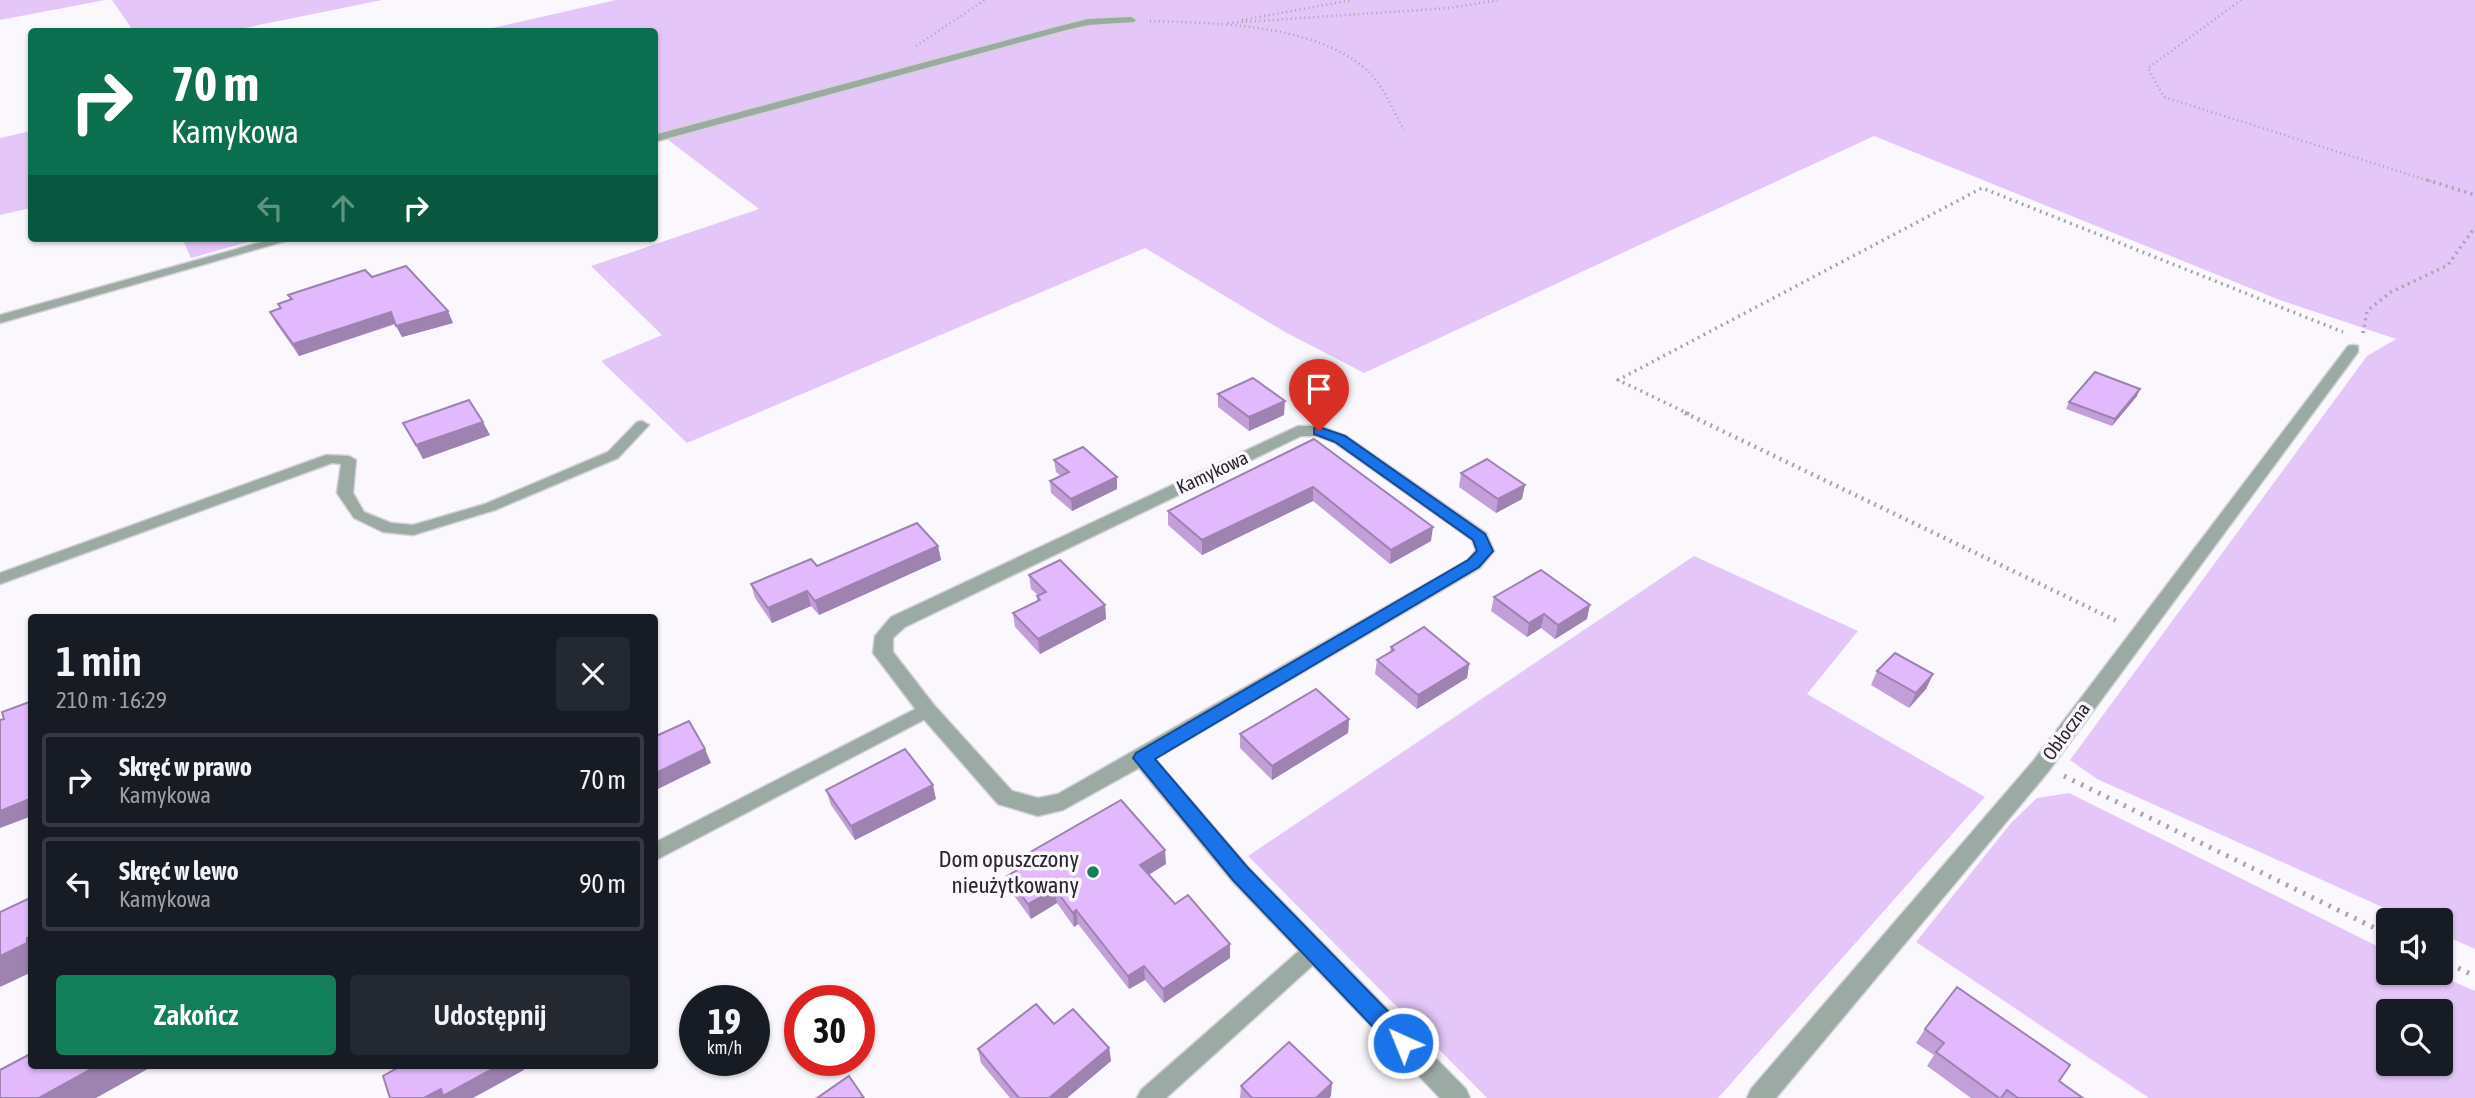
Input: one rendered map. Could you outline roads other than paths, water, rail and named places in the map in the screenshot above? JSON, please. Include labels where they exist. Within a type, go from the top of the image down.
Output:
[{"type":"street","points":[[658,138],[1063,28],[1088,22],[1131,20]]},
{"type":"street","points":[[0,319],[276,242]]},
{"type":"street","name":"Obłoczna","points":[[1760,1098],[2041,766],[2139,632],[2358,344]]},
{"type":"street","name":"Kamykowa","points":[[1298,431],[1319,431],[1340,439],[1480,537],[1485,551],[1474,564],[1063,802],[1038,807],[1005,798],[928,710],[883,653],[884,636],[898,622],[1298,431]]},
{"type":"street","points":[[1142,758],[1240,874],[1457,1098]]},
{"type":"lane","points":[[0,579],[331,458],[349,460],[345,493],[359,515],[388,528],[413,530],[490,507],[613,455],[642,425]]},
{"type":"lane","points":[[658,851],[928,710]]},
{"type":"lane","points":[[1149,1098],[1314,951]]},
{"type":"place","name":"Dom opuszczony nieużytkowany","points":[[1093,872]]}]
